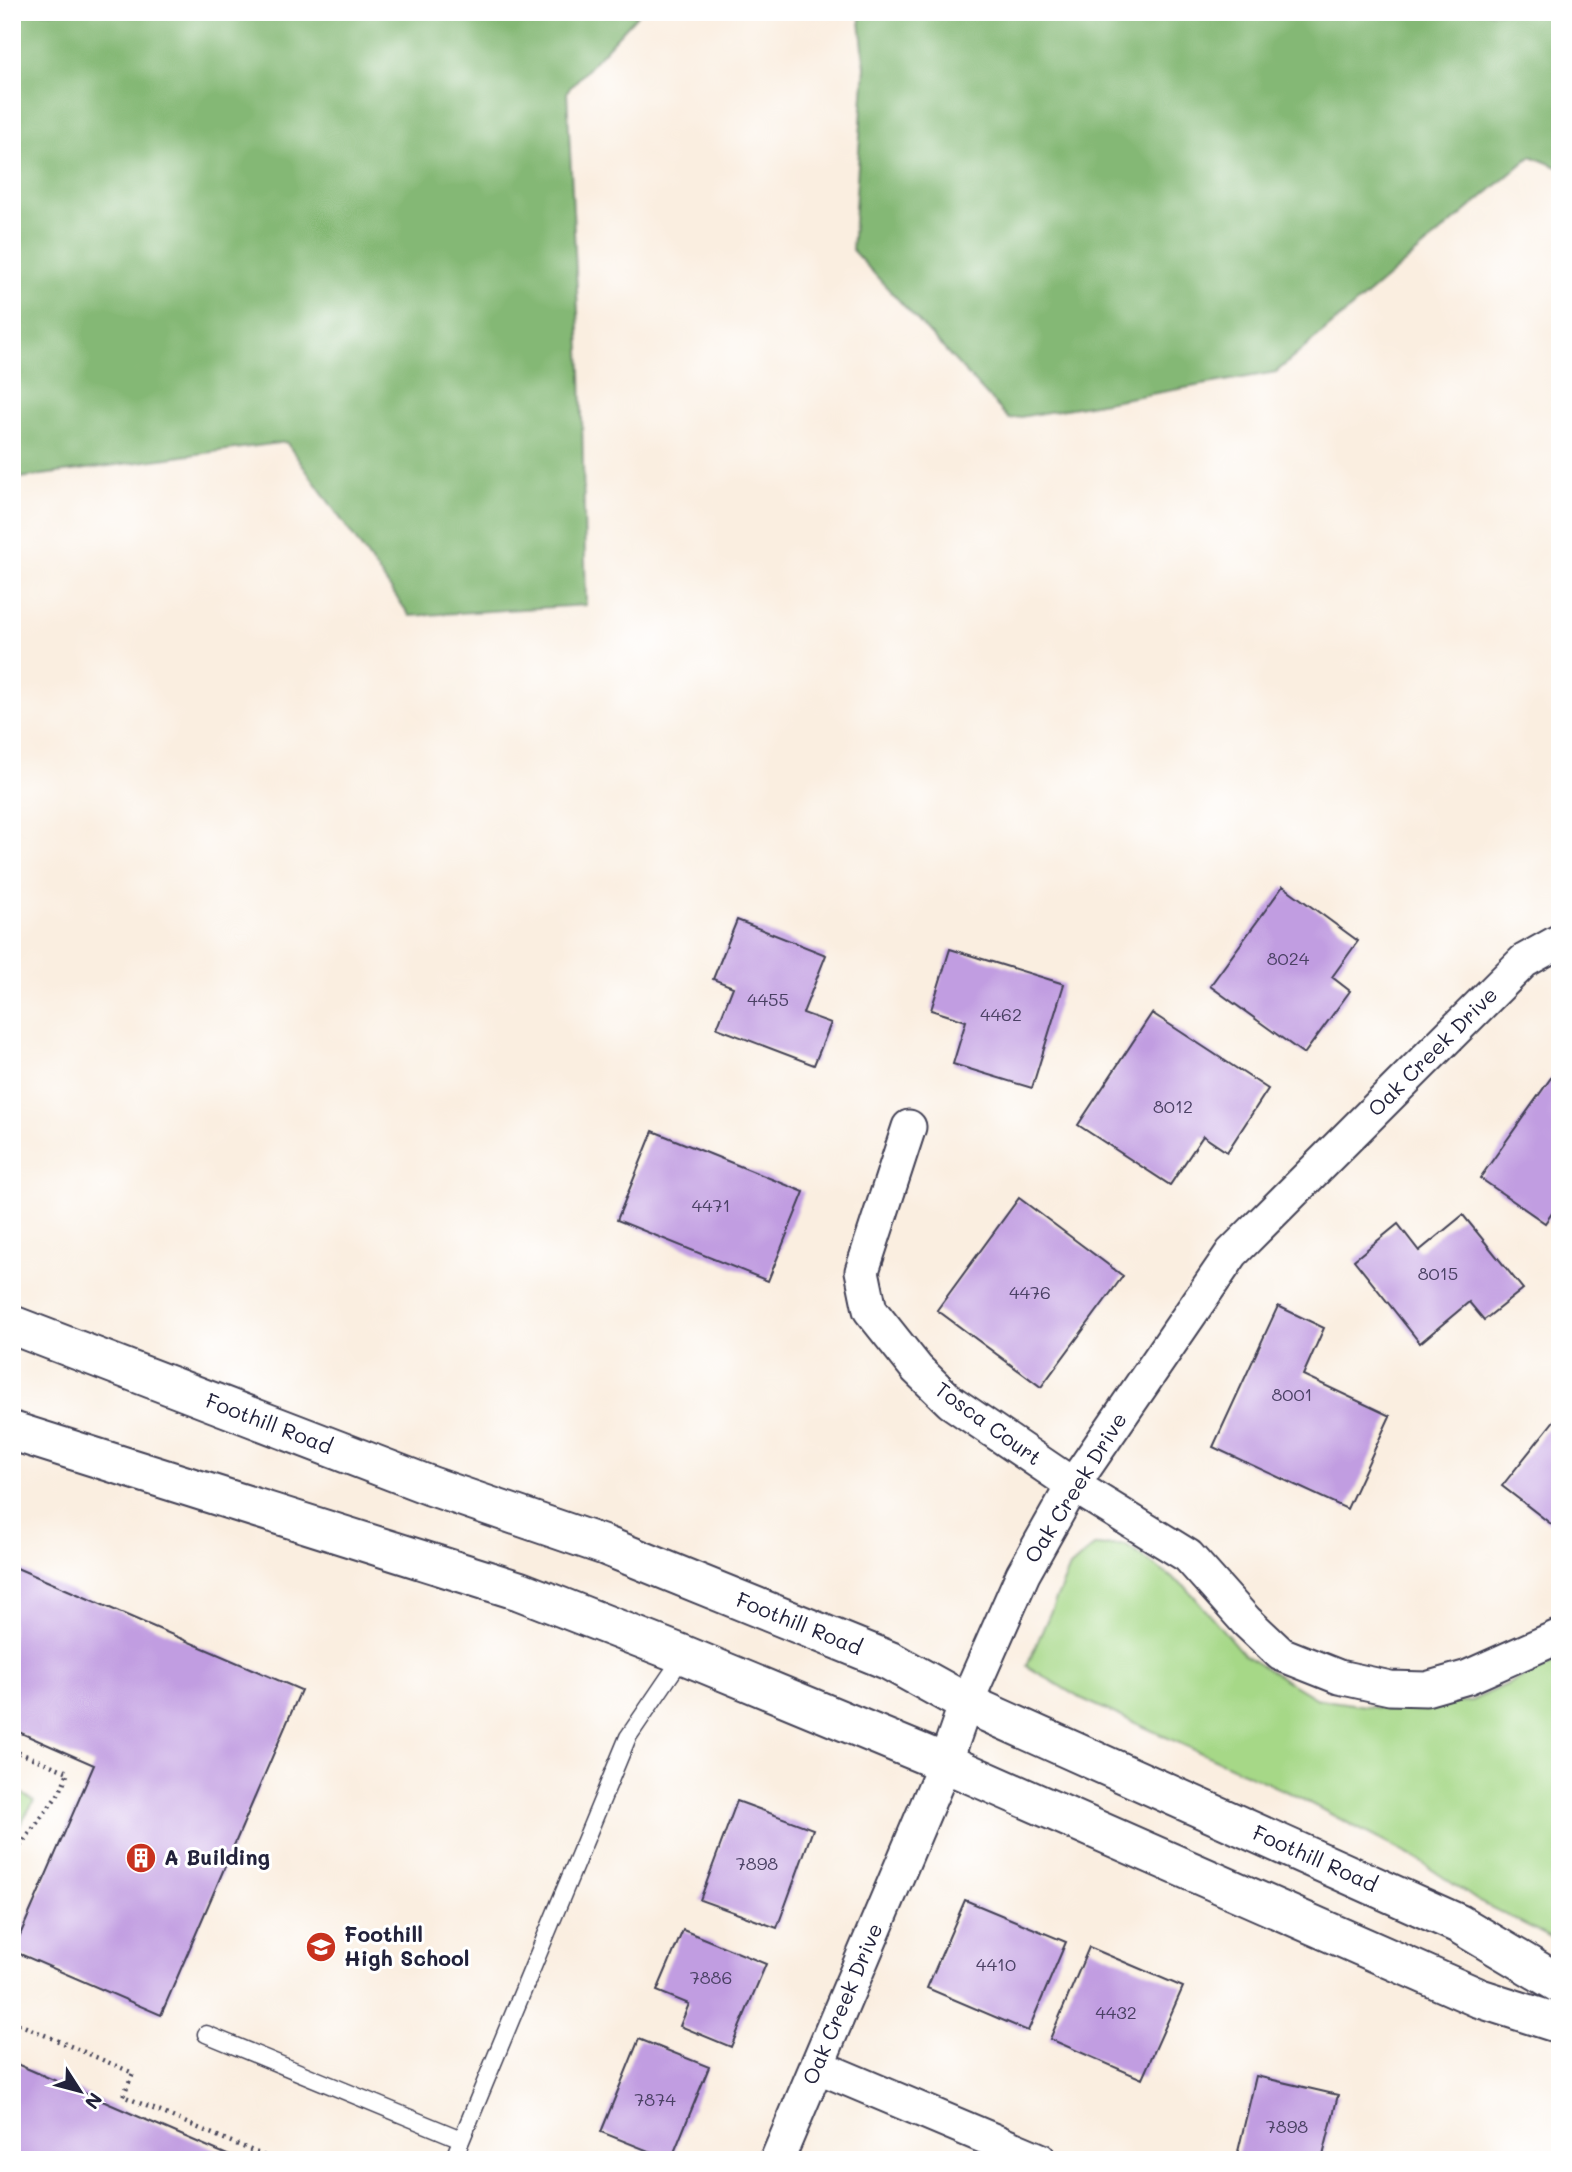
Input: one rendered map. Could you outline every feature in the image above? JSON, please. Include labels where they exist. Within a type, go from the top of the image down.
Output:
[{"type":"main road","name":"Foothill Road","points":[[12,1325],[431,1486],[606,1546],[890,1661],[966,1703],[1459,1924],[1560,1984]]},
{"type":"main road","points":[[12,1432],[520,1591],[684,1655],[945,1763],[1479,1998],[1560,2024]]},
{"type":"street","name":"Oak Creek Drive","points":[[777,2160],[945,1763],[966,1703],[1023,1574],[1073,1485],[1232,1253],[1524,961],[1560,941]]},
{"type":"street","name":"Tosca Court","points":[[909,1127],[862,1271],[870,1310],[917,1369],[951,1402],[1073,1485],[1188,1556],[1281,1654],[1339,1676],[1390,1688],[1426,1689],[1468,1677],[1560,1636]]},
{"type":"street","points":[[817,2066],[1040,2160]]},
{"type":"lane","points":[[453,2160],[628,1737],[684,1655]]},
{"type":"lane","points":[[206,2034],[461,2139]]},
{"type":"path","points":[[12,1750],[68,1772],[60,1792],[12,1857]]},
{"type":"path","points":[[12,2021],[133,2073],[123,2096],[274,2160]]},
{"type":"green space","points":[[12,12],[640,12],[567,91],[581,371],[586,605],[410,616],[286,442],[12,479]]},
{"type":"green space","points":[[859,12],[1560,12],[1560,168],[1531,156],[1276,372],[1009,419],[852,250],[865,66]]},
{"type":"green space","points":[[1125,1545],[1187,1588],[1244,1655],[1317,1699],[1394,1710],[1471,1701],[1560,1660],[1560,1942],[1478,1901],[1415,1858],[1296,1796],[1078,1697],[1027,1666],[1070,1567],[1094,1546]]},
{"type":"green space","points":[[12,1787],[34,1801],[12,1838]]},
{"type":"building","points":[[1283,886],[1358,941],[1332,977],[1350,991],[1304,1054],[1210,986]]},
{"type":"building","points":[[737,920],[826,955],[803,1013],[831,1023],[814,1065],[717,1028],[733,987],[713,979]]},
{"type":"building","points":[[950,949],[1064,984],[1032,1088],[953,1064],[966,1021],[931,1010]]},
{"type":"building","points":[[1152,1013],[1268,1089],[1227,1152],[1203,1136],[1170,1185],[1078,1125]]},
{"type":"building","points":[[1553,1075],[1560,1080],[1560,1202],[1545,1223],[1480,1178]]},
{"type":"building","points":[[653,1131],[804,1192],[768,1281],[617,1220]]},
{"type":"building","points":[[1019,1198],[1123,1276],[1041,1387],[937,1310]]},
{"type":"building","points":[[1463,1215],[1523,1289],[1484,1320],[1469,1302],[1420,1343],[1354,1260],[1398,1224],[1419,1251]]},
{"type":"building","points":[[1278,1306],[1324,1328],[1303,1375],[1390,1416],[1347,1509],[1213,1447]]},
{"type":"building","points":[[1560,1413],[1560,1531],[1502,1486]]},
{"type":"building","name":"A Building","points":[[12,1566],[301,1690],[161,2015],[13,1951],[94,1765],[12,1729]]},
{"type":"building","points":[[737,1801],[813,1829],[777,1928],[700,1900]]},
{"type":"building","points":[[965,1900],[1066,1942],[1028,2031],[927,1988]]},
{"type":"building","points":[[683,1930],[766,1964],[731,2047],[680,2026],[689,2004],[657,1991]]},
{"type":"building","points":[[1089,1947],[1183,1987],[1142,2079],[1050,2039]]},
{"type":"building","points":[[639,2039],[709,2067],[671,2160],[601,2132]]},
{"type":"building","points":[[12,2062],[239,2160],[12,2160]]},
{"type":"building","points":[[1256,2076],[1338,2095],[1322,2160],[1236,2160]]},
{"type":"place","name":"A Building","points":[[141,1858]]},
{"type":"place","name":"Foothill High School","points":[[321,1947]]}]
